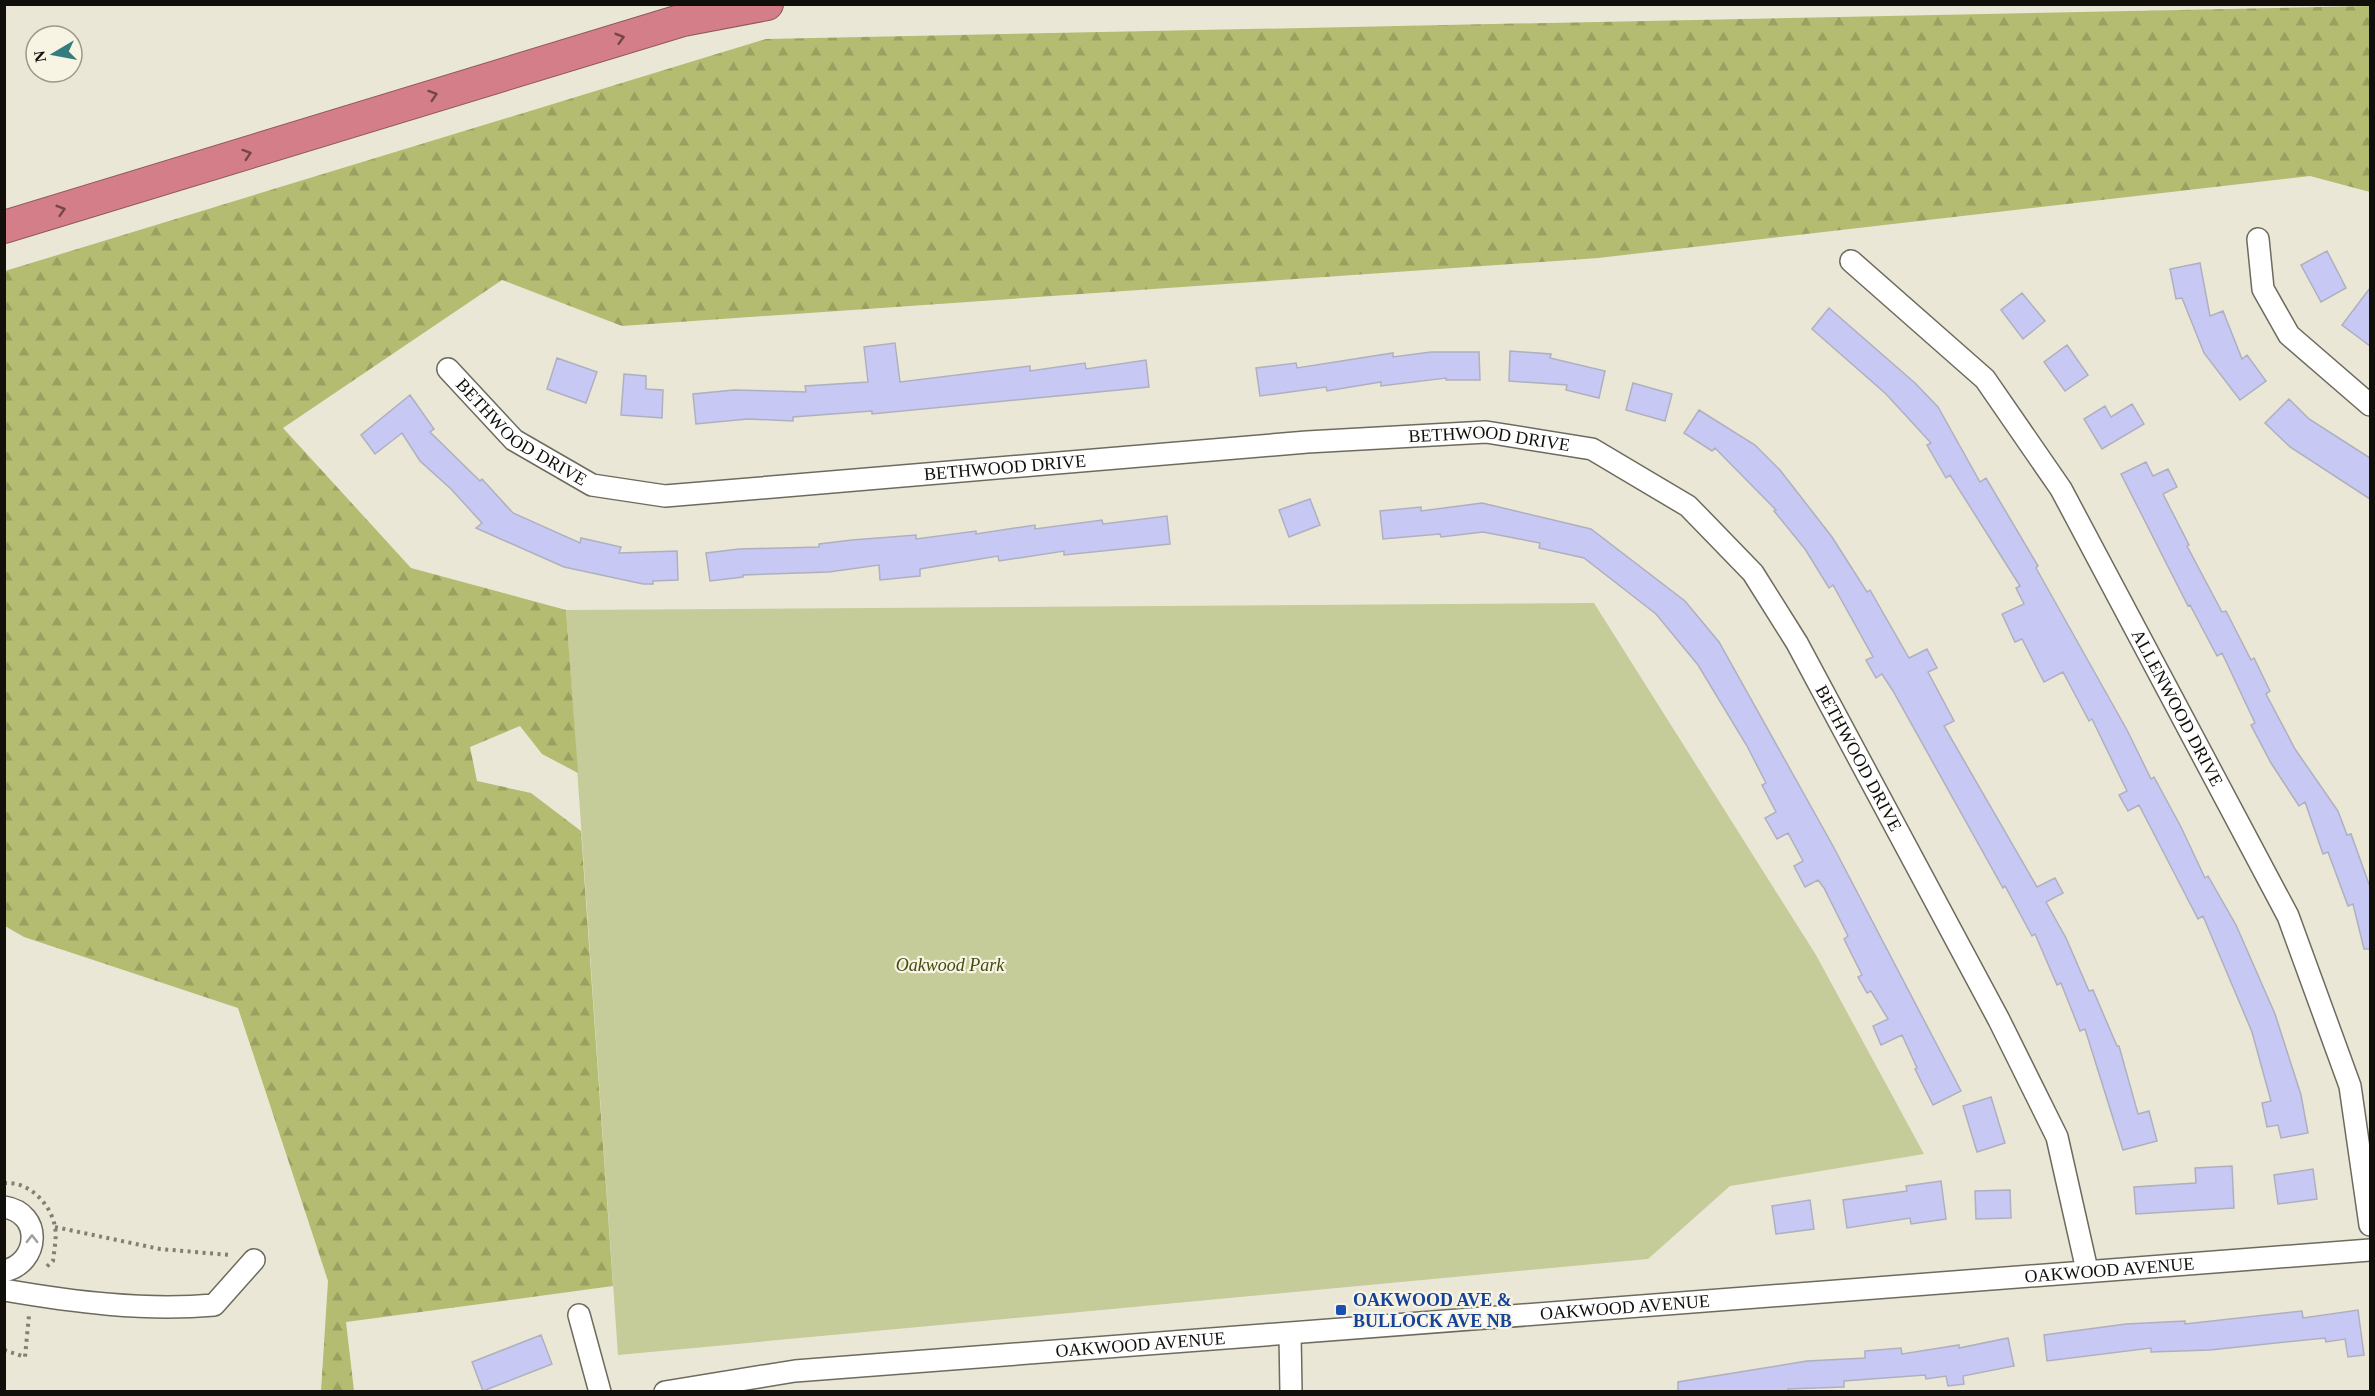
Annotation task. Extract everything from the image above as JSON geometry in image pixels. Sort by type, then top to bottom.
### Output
[{"type":"highway","points":[[4,227],[672,23],[767,4]]},
{"type":"street","points":[[2259,239],[2263,289],[2289,335],[2370,405]]},
{"type":"street","name":"ALLENWOOD DRIVE","points":[[1851,261],[1985,379],[2061,489],[2288,916],[2350,1086],[2370,1226]]},
{"type":"street","name":"BETHWOOD DRIVE","points":[[448,369],[514,440],[592,485],[664,496],[1307,442],[1486,432],[1592,450],[1688,506],[1753,573],[1797,643],[1994,1010],[2057,1137],[2087,1270]]},
{"type":"street","points":[[4,1208],[18,1212],[26,1218],[33,1237],[28,1257],[21,1264],[4,1271]]},
{"type":"street","name":"OAKWOOD AVENUE","points":[[665,1392],[795,1371],[2370,1250]]},
{"type":"street","points":[[4,1290],[93,1305],[183,1307],[214,1305],[254,1260]]},
{"type":"street","points":[[579,1316],[600,1392]]},
{"type":"street","points":[[1290,1334],[1291,1392]]},
{"type":"path","points":[[55,1227],[160,1249],[230,1255]]},
{"type":"path","points":[[4,1350],[25,1357],[29,1315]]},
{"type":"green space","points":[[2370,6],[2370,192],[2310,176],[1598,258],[622,326],[502,280],[283,428],[411,568],[566,610],[578,773],[542,754],[520,726],[470,747],[477,781],[531,793],[581,831],[613,1286],[346,1322],[354,1391],[321,1391],[328,1281],[238,1008],[24,937],[5,926],[5,271],[766,39]]},
{"type":"green space","name":"Oakwood Park","points":[[1594,603],[1816,955],[1924,1154],[1730,1186],[1648,1259],[618,1355],[566,610]]},
{"type":"building","points":[[2327,251],[2346,288],[2321,302],[2301,265]]},
{"type":"building","points":[[2200,263],[2210,316],[2223,311],[2242,359],[2247,355],[2266,381],[2240,400],[2204,353],[2182,298],[2176,299],[2170,269]]},
{"type":"building","points":[[2370,288],[2370,346],[2342,325]]},
{"type":"building","points":[[2022,293],[2045,321],[2023,339],[2001,310]]},
{"type":"building","points":[[1829,308],[1915,383],[1938,407],[1980,482],[1986,478],[2038,566],[2036,568],[2127,730],[2151,779],[2154,777],[2181,827],[2205,878],[2208,876],[2236,925],[2275,1014],[2301,1095],[2308,1133],[2281,1138],[2278,1125],[2267,1127],[2262,1103],[2271,1101],[2252,1032],[2203,916],[2198,919],[2139,805],[2128,811],[2119,795],[2127,791],[2092,719],[2089,721],[2063,672],[2044,682],[2022,639],[2015,642],[2002,614],[2024,604],[2016,588],[2020,586],[1950,475],[1946,478],[1927,445],[1931,443],[1886,394],[1812,329]]},
{"type":"building","points":[[895,343],[900,382],[1030,366],[1030,371],[1085,363],[1086,369],[1146,360],[1149,387],[872,414],[872,411],[793,417],[793,421],[748,419],[696,424],[693,394],[734,390],[806,392],[805,386],[868,382],[864,347]]},
{"type":"building","points":[[2067,345],[2088,375],[2065,391],[2044,362]]},
{"type":"building","points":[[1510,351],[1551,354],[1550,358],[1605,371],[1599,398],[1566,390],[1567,385],[1509,381]]},
{"type":"building","points":[[1431,352],[1479,352],[1480,380],[1446,380],[1446,378],[1381,386],[1381,382],[1327,391],[1326,387],[1260,396],[1256,368],[1296,363],[1297,368],[1393,353],[1393,357]]},
{"type":"building","points":[[557,358],[597,372],[586,403],[547,389]]},
{"type":"building","points":[[624,374],[646,376],[646,389],[663,390],[662,418],[621,415]]},
{"type":"building","points":[[1633,383],[1672,394],[1665,421],[1626,410]]},
{"type":"building","points":[[410,395],[434,429],[430,432],[480,481],[482,479],[513,513],[580,543],[581,538],[621,547],[619,553],[677,551],[678,580],[653,581],[653,584],[643,584],[564,567],[476,528],[482,523],[451,489],[420,461],[402,433],[375,454],[361,435]]},
{"type":"building","points":[[2289,399],[2309,419],[2370,458],[2370,499],[2290,447],[2265,423]]},
{"type":"building","points":[[2132,404],[2144,424],[2102,449],[2084,419],[2105,406],[2111,417]]},
{"type":"building","points":[[1699,410],[1755,445],[1780,470],[1832,537],[1867,592],[1870,590],[1909,658],[1927,649],[1937,668],[1928,672],[1954,721],[1944,726],[2037,887],[2055,878],[2063,893],[2046,902],[2066,938],[2089,991],[2093,990],[2117,1046],[2119,1046],[2138,1114],[2149,1111],[2157,1141],[2123,1150],[2085,1029],[2080,1031],[2061,983],[2057,985],[2035,934],[2032,936],[2005,886],[2003,888],[1893,691],[1882,674],[1876,678],[1866,660],[1873,657],[1833,585],[1829,588],[1805,549],[1774,511],[1776,510],[1715,448],[1712,451],[1684,433]]},
{"type":"building","points":[[2146,462],[2153,476],[2168,469],[2177,487],[2163,494],[2189,545],[2187,546],[2222,612],[2226,611],[2251,660],[2254,658],[2270,691],[2266,694],[2295,749],[2338,811],[2347,835],[2351,834],[2370,887],[2370,949],[2364,949],[2353,904],[2348,906],[2328,852],[2323,854],[2305,802],[2299,806],[2271,763],[2251,725],[2255,723],[2222,653],[2217,656],[2190,605],[2188,606],[2121,474]]},
{"type":"building","points":[[1310,499],[1320,525],[1289,537],[1279,510]]},
{"type":"building","points":[[1482,503],[1591,529],[1685,601],[1719,642],[1833,846],[1961,1091],[1933,1105],[1915,1069],[1917,1068],[1902,1035],[1881,1045],[1873,1026],[1888,1019],[1871,991],[1867,993],[1858,977],[1862,975],[1844,939],[1848,936],[1824,888],[1818,880],[1805,887],[1794,866],[1803,861],[1788,833],[1777,839],[1765,818],[1776,812],[1762,785],[1766,783],[1747,746],[1698,665],[1656,614],[1584,558],[1539,548],[1540,543],[1483,532],[1441,537],[1440,534],[1383,539],[1380,511],[1421,507],[1421,511]]},
{"type":"building","points":[[1167,516],[1170,544],[1064,555],[1064,551],[999,561],[998,556],[920,569],[920,576],[880,580],[879,565],[829,572],[743,575],[743,577],[710,581],[706,553],[739,549],[819,547],[819,544],[852,540],[916,535],[916,539],[976,531],[976,534],[1035,525],[1035,529],[1102,520],[1103,524]]},
{"type":"building","points":[[1991,1097],[2005,1143],[1977,1152],[1963,1106]]},
{"type":"building","points":[[2232,1166],[2234,1208],[2136,1214],[2134,1187],[2196,1183],[2195,1168]]},
{"type":"building","points":[[2313,1169],[2317,1199],[2278,1204],[2274,1175]]},
{"type":"building","points":[[1941,1181],[1946,1219],[1911,1224],[1910,1218],[1847,1228],[1843,1200],[1907,1191],[1906,1186]]},
{"type":"building","points":[[2010,1190],[2011,1218],[1976,1219],[1975,1191]]},
{"type":"building","points":[[1810,1200],[1814,1229],[1776,1234],[1772,1206]]},
{"type":"building","points":[[2358,1310],[2364,1355],[2348,1357],[2345,1339],[2326,1342],[2325,1338],[2210,1350],[2151,1352],[2151,1348],[2047,1361],[2044,1335],[2126,1324],[2185,1321],[2185,1324],[2302,1311],[2303,1318]]},
{"type":"building","points":[[541,1335],[552,1364],[483,1391],[472,1362]]},
{"type":"building","points":[[2008,1338],[2014,1366],[1963,1376],[1964,1384],[1948,1386],[1946,1376],[1926,1379],[1925,1375],[1844,1381],[1844,1387],[1788,1389],[1789,1392],[1678,1392],[1678,1382],[1807,1361],[1865,1358],[1865,1351],[1901,1348],[1902,1354],[1959,1345],[1959,1348]]},
{"type":"place","name":"OAKWOOD AVE & BULLOCK AVE NB","points":[[1341,1310]]}]
